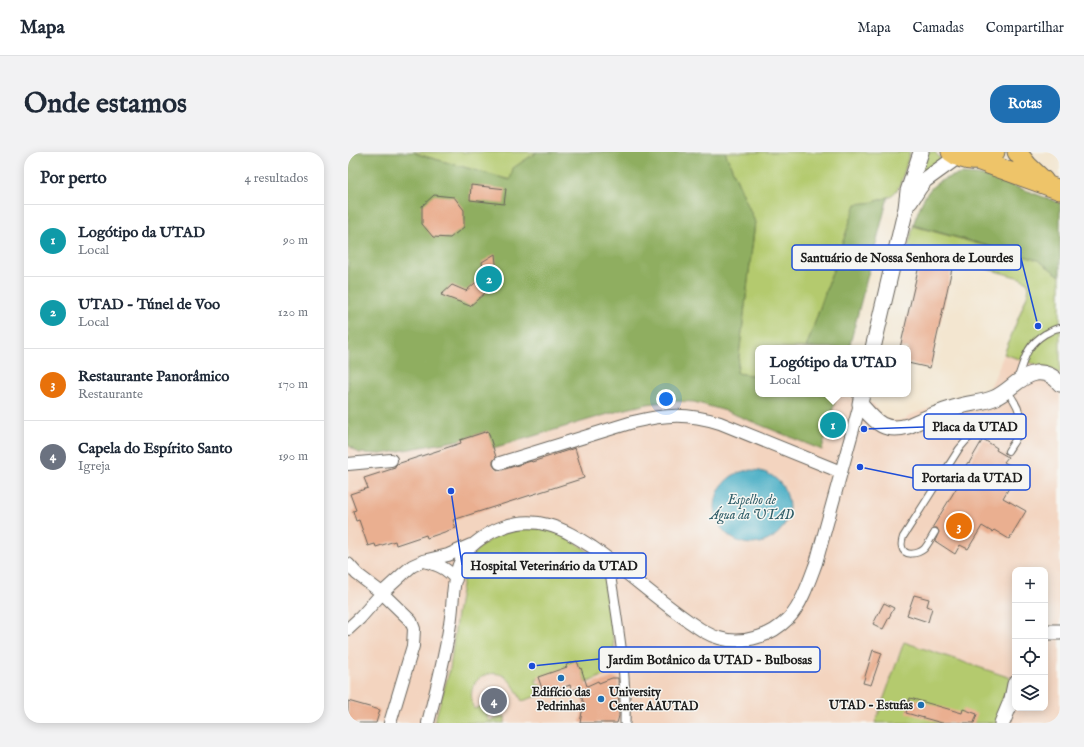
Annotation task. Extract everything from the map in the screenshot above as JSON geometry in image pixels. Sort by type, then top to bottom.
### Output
[{"type":"main road","points":[[954,154],[963,159],[977,160],[988,158],[995,152]]},
{"type":"main road","points":[[1017,152],[1033,172],[1058,190]]},
{"type":"main road","points":[[977,160],[1058,190]]},
{"type":"street","points":[[874,345],[906,208],[908,191],[922,152]]},
{"type":"street","points":[[906,208],[925,180],[954,154]]},
{"type":"street","points":[[861,399],[875,421],[880,425],[901,428],[948,410],[994,398],[1029,375],[1041,373],[1054,377],[1060,384]]},
{"type":"street","points":[[428,723],[443,663],[456,579],[461,560],[469,549],[476,543],[491,533],[506,526],[522,523],[540,523],[567,532],[608,559],[675,612],[703,631],[718,638],[732,641],[747,641],[763,636],[779,626],[789,618],[798,606],[816,563],[861,399]]},
{"type":"street","points":[[500,463],[633,422],[655,417],[685,415],[708,419],[841,472]]},
{"type":"street","points":[[348,464],[391,460]]},
{"type":"street","points":[[348,629],[382,593],[408,569],[423,561],[448,554],[476,543]]},
{"type":"street","points":[[608,559],[623,668],[625,723]]},
{"type":"street","points":[[423,561],[443,567],[456,579]]},
{"type":"street","points":[[348,564],[357,574],[382,593],[411,621],[413,625],[413,646],[390,723]]},
{"type":"street","points":[[1048,632],[1060,632]]},
{"type":"street","points":[[1002,723],[1012,699]]},
{"type":"lane","points":[[1008,451],[1018,435],[1020,421],[1012,386],[1027,352],[1032,345],[1052,330],[1060,328]]},
{"type":"lane","points":[[934,532],[923,550],[917,553],[908,553],[902,547],[903,537],[959,449],[967,439],[977,430],[987,425],[998,422],[1020,421]]},
{"type":"shaded area","points":[[348,152],[414,152],[510,180],[537,152],[725,152],[713,403],[769,424],[836,397],[848,397],[874,404],[883,418],[893,421],[901,420],[907,418],[907,416],[952,401],[988,393],[1004,354],[1055,371],[1060,375],[1060,723],[348,723]]},
{"type":"green space","points":[[348,152],[414,152],[510,180],[513,168],[537,152],[725,152],[755,222],[737,373],[755,376],[755,397],[836,397],[822,450],[726,411],[694,402],[672,401],[647,404],[622,410],[493,448],[487,431],[460,440],[382,454],[359,453],[348,445]]},
{"type":"green space","points":[[414,152],[537,152],[514,168],[510,180]]},
{"type":"green space","points":[[725,152],[910,152],[901,182],[893,194],[878,201],[856,205],[807,345],[755,345],[755,376],[737,373],[755,222]]},
{"type":"green space","points":[[927,152],[935,152],[942,161],[920,179]]},
{"type":"green space","points":[[962,174],[992,178],[1060,203],[1060,276],[1038,260],[913,225],[924,198],[934,185],[942,180]]},
{"type":"green space","points":[[888,197],[850,345],[807,345],[856,204],[874,202]]},
{"type":"green space","points":[[913,226],[1038,260],[1060,276],[1060,375],[1055,371],[1004,354],[1028,293],[1029,286],[1027,282],[1020,278],[908,247]]},
{"type":"green space","points":[[530,528],[547,529],[566,537],[604,563],[617,670],[586,683],[577,661],[567,667],[536,680],[537,684],[541,684],[544,694],[522,701],[507,678],[500,674],[486,675],[478,679],[473,687],[471,695],[474,709],[484,705],[489,721],[505,716],[505,723],[434,723],[450,669],[465,568],[476,551],[483,544],[510,531]]},
{"type":"green space","points":[[904,642],[1011,678],[1007,699],[998,723],[875,723]]},
{"type":"water","name":"Espelho de Água da UTAD","points":[[752,470],[766,473],[778,481],[786,493],[789,507],[786,521],[778,533],[766,541],[752,544],[738,541],[726,533],[718,521],[715,507],[718,493],[726,481],[738,473]]},
{"type":"building","points":[[471,185],[506,189],[504,204],[470,200]]},
{"type":"building","points":[[434,195],[454,197],[464,210],[464,227],[450,238],[433,237],[422,224],[422,206]]},
{"type":"building","points":[[495,254],[498,282],[470,306],[441,295],[452,285],[466,291],[484,275],[482,262]]},
{"type":"building","points":[[921,257],[953,264],[930,368],[911,364],[911,345],[901,345]]},
{"type":"building","points":[[488,431],[496,457],[493,461],[493,465],[498,470],[531,461],[532,462],[575,448],[584,478],[453,520],[456,528],[427,538],[426,535],[396,545],[395,541],[376,547],[375,544],[368,546],[359,520],[356,521],[353,511],[356,510],[350,494],[368,488],[364,478],[395,468],[397,464],[461,443],[460,440]]},
{"type":"building","points":[[983,439],[997,448],[996,450],[1008,457],[1004,462],[1019,471],[1003,498],[1026,511],[1009,539],[994,530],[992,532],[982,526],[968,549],[960,545],[955,554],[935,541],[939,532],[937,528],[932,528],[965,474],[962,472]]},
{"type":"building","points":[[914,595],[929,599],[927,606],[932,608],[928,622],[907,615]]},
{"type":"building","points":[[884,603],[894,608],[883,629],[873,624]]},
{"type":"building","points":[[873,650],[882,653],[871,685],[863,683]]},
{"type":"building","name":"University Center AAUTAD","points":[[577,661],[587,686],[598,681],[599,683],[612,678],[618,678],[619,716],[617,723],[580,723],[582,712],[586,709],[578,688],[572,690],[570,685],[544,694],[538,677],[567,667],[566,665]]},
{"type":"building","name":"UTAD - Estufas","points":[[910,698],[962,713],[963,709],[977,714],[974,723],[942,723],[906,713]]},
{"type":"building","points":[[348,701],[380,710],[376,723],[348,723]]},
{"type":"place","name":"UTAD - Túnel de Voo","points":[[489,279]]},
{"type":"place","name":"Santuário de Nossa Senhora de Lourdes","points":[[1038,326]]},
{"type":"place","name":"Logótipo da UTAD","points":[[833,425]]},
{"type":"place","name":"Placa da UTAD","points":[[864,429]]},
{"type":"place","name":"Portaria da UTAD","points":[[860,467]]},
{"type":"place","name":"Hospital Veterinário da UTAD","points":[[451,491]]},
{"type":"place","name":"Restaurante Panorâmico","points":[[959,526]]},
{"type":"place","name":"Jardim Botânico da UTAD - Bulbosas","points":[[532,666]]},
{"type":"place","name":"Edifício das Pedrinhas","points":[[561,678]]},
{"type":"place","name":"University Center AAUTAD","points":[[601,699]]},
{"type":"place","name":"Capela do Espírito Santo","points":[[494,701]]},
{"type":"place","name":"UTAD - Estufas","points":[[921,705]]}]
